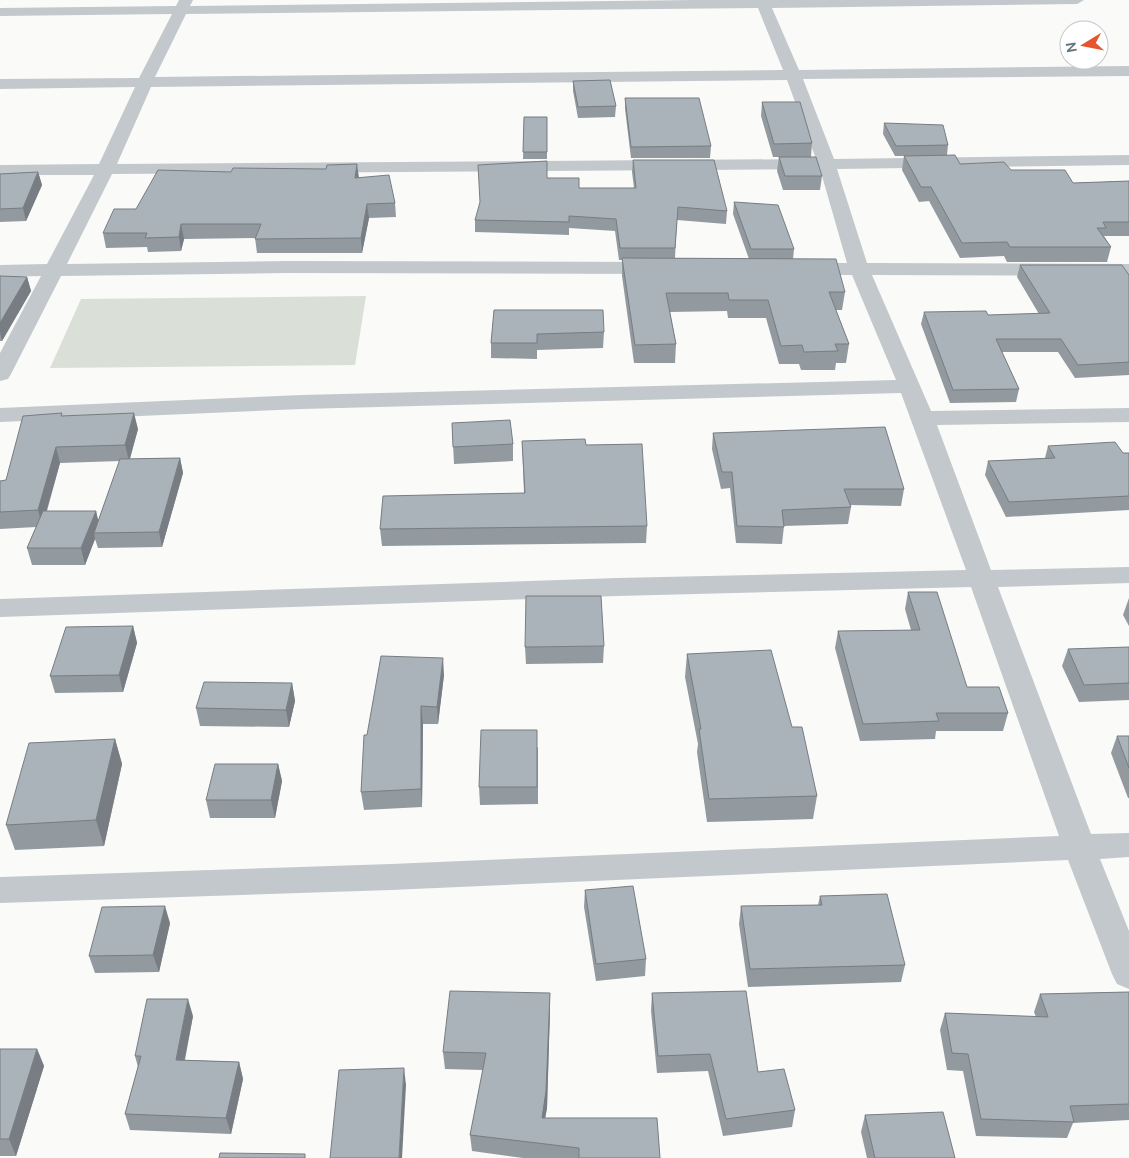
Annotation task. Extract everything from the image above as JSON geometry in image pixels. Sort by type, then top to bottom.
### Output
[{"type":"street","points":[[0,12],[183,5],[1078,0]]},
{"type":"street","points":[[763,2],[794,76],[827,164],[859,269],[923,418],[1079,846],[1129,974]]},
{"type":"street","points":[[0,374],[106,169],[145,82],[183,5]]},
{"type":"street","points":[[0,84],[1129,71]]},
{"type":"street","points":[[0,170],[1129,160]]},
{"type":"street","points":[[0,271],[286,267],[681,268]]},
{"type":"street","points":[[780,269],[1129,270]]},
{"type":"street","points":[[0,415],[302,402],[910,386]]},
{"type":"street","points":[[923,418],[1129,415]]},
{"type":"street","points":[[0,608],[980,576],[1129,575]]},
{"type":"street","points":[[0,890],[401,876],[1129,845]]},
{"type":"shaded area","points":[[366,296],[355,365],[50,368],[81,299]]},
{"type":"building","points":[[610,80],[616,106],[578,107],[573,81]]},
{"type":"building","points":[[625,98],[699,98],[711,146],[631,147]]},
{"type":"building","points":[[762,102],[800,102],[812,143],[774,144]]},
{"type":"building","points":[[524,117],[547,117],[547,152],[523,152]]},
{"type":"building","points":[[884,123],[943,125],[948,145],[896,146]]},
{"type":"building","points":[[955,155],[960,164],[1004,162],[1011,170],[1065,170],[1073,183],[1129,181],[1129,222],[1103,222],[1106,228],[1097,228],[1111,247],[1010,247],[1007,242],[962,243],[931,187],[921,187],[904,156]]},
{"type":"building","points":[[779,157],[816,157],[822,176],[785,176]]},
{"type":"building","points":[[633,160],[714,160],[727,211],[678,207],[675,248],[620,248],[616,219],[569,216],[569,222],[475,220],[480,202],[478,165],[547,161],[547,178],[579,178],[579,188],[636,188]]},
{"type":"building","points":[[357,164],[355,178],[389,175],[395,203],[367,204],[361,238],[255,239],[261,224],[181,224],[179,237],[145,238],[147,233],[103,233],[114,209],[136,209],[158,170],[231,172],[233,168],[326,169],[327,165]]},
{"type":"building","points":[[38,172],[23,208],[0,209],[0,174]]},
{"type":"building","points":[[734,202],[778,205],[794,249],[751,249]]},
{"type":"building","points":[[622,258],[836,259],[845,292],[829,292],[849,344],[835,344],[838,351],[804,352],[802,345],[781,346],[768,300],[729,300],[728,293],[666,293],[676,344],[635,345]]},
{"type":"building","points":[[1020,265],[1122,265],[1129,275],[1129,362],[1078,365],[1061,339],[996,339],[1019,389],[953,390],[924,312],[986,311],[988,315],[1050,313]]},
{"type":"building","points":[[0,276],[27,277],[0,323]]},
{"type":"building","points":[[494,310],[603,310],[604,332],[537,334],[537,343],[491,343]]},
{"type":"building","points":[[62,413],[61,416],[134,413],[125,445],[56,447],[38,510],[0,512],[0,481],[6,480],[23,416]]},
{"type":"building","points":[[510,420],[513,444],[453,447],[452,423]]},
{"type":"building","points":[[885,427],[904,489],[844,489],[851,507],[782,510],[784,527],[737,526],[732,472],[722,472],[713,433]]},
{"type":"building","points":[[585,439],[586,445],[642,444],[647,526],[380,529],[383,496],[525,493],[522,441]]},
{"type":"building","points":[[1115,442],[1123,453],[1129,453],[1129,496],[1009,502],[988,461],[1055,458],[1048,446]]},
{"type":"building","points":[[180,458],[159,532],[94,533],[120,459]]},
{"type":"building","points":[[43,511],[96,511],[81,548],[27,548]]},
{"type":"building","points":[[908,592],[937,592],[967,687],[999,687],[1008,713],[936,713],[939,721],[863,724],[838,631],[920,630]]},
{"type":"building","points":[[526,596],[601,596],[604,646],[525,647]]},
{"type":"building","points":[[133,626],[119,675],[50,676],[66,627]]},
{"type":"building","points":[[1129,647],[1129,683],[1084,685],[1068,649]]},
{"type":"building","points":[[771,650],[792,727],[802,727],[817,796],[709,799],[699,729],[701,729],[687,654]]},
{"type":"building","points":[[381,656],[443,658],[437,707],[421,706],[421,789],[361,792],[364,735],[367,735]]},
{"type":"building","points":[[204,682],[292,683],[286,710],[196,708]]},
{"type":"building","points":[[481,730],[537,730],[537,787],[479,787]]},
{"type":"building","points":[[1117,736],[1129,736],[1129,768]]},
{"type":"building","points":[[115,739],[96,820],[6,825],[29,743]]},
{"type":"building","points":[[215,764],[278,764],[271,800],[206,800]]},
{"type":"building","points":[[633,886],[646,959],[596,964],[585,890]]},
{"type":"building","points":[[887,894],[905,965],[750,969],[741,906],[822,905],[820,896]]},
{"type":"building","points":[[165,906],[153,955],[89,956],[102,907]]},
{"type":"building","points":[[450,991],[550,993],[546,1091],[542,1118],[657,1118],[660,1158],[579,1158],[579,1148],[470,1135],[486,1053],[443,1052]]},
{"type":"building","points":[[746,991],[758,1072],[784,1069],[795,1110],[726,1119],[710,1054],[658,1056],[652,993]]},
{"type":"building","points":[[1129,992],[1129,1104],[1070,1106],[1074,1122],[981,1119],[968,1054],[952,1053],[945,1013],[1048,1017],[1040,994]]},
{"type":"building","points":[[147,999],[188,999],[176,1060],[239,1062],[226,1118],[125,1114],[141,1056],[135,1056]]},
{"type":"building","points":[[0,1049],[37,1049],[9,1139],[0,1139]]},
{"type":"building","points":[[404,1068],[399,1158],[330,1158],[339,1070]]},
{"type":"building","points":[[943,1112],[955,1158],[875,1158],[865,1115]]},
{"type":"building","points":[[220,1153],[305,1154],[305,1158],[219,1158]]}]
